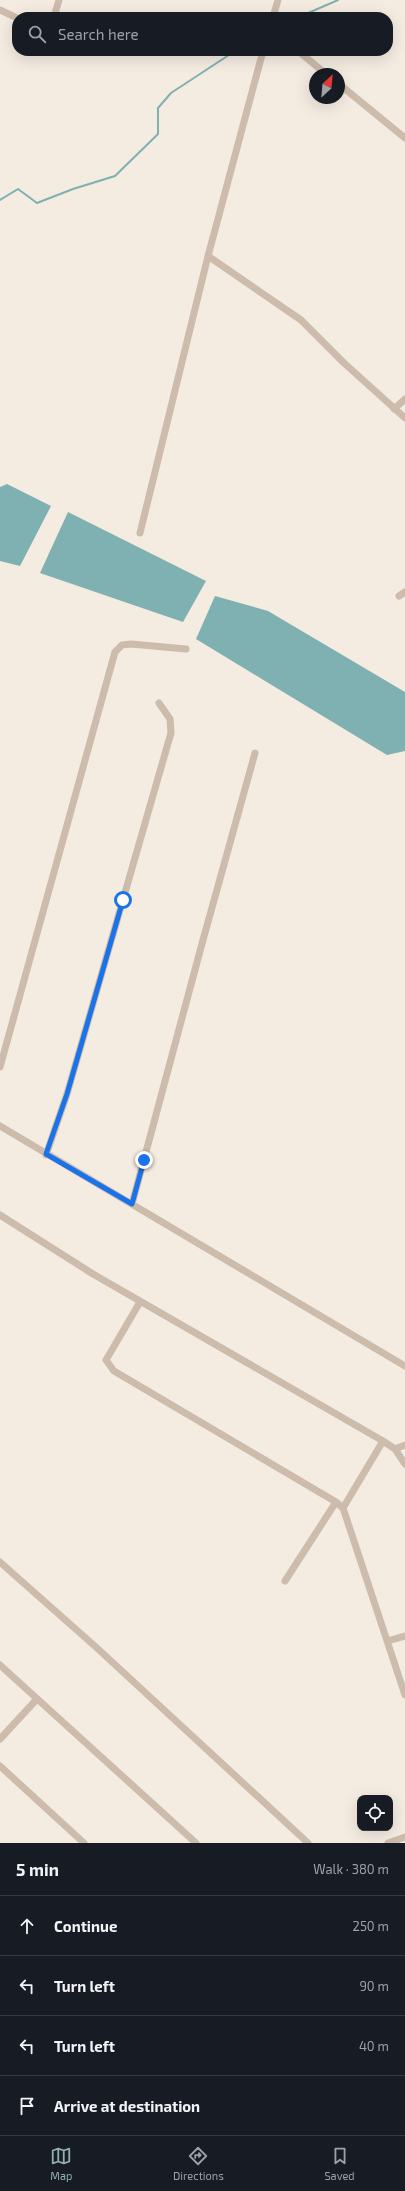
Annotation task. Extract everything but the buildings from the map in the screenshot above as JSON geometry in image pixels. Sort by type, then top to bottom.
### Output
[{"type":"street","points":[[55,12],[59,0]]},
{"type":"street","points":[[274,12],[278,0]]},
{"type":"street","points":[[0,10],[12,16]]},
{"type":"street","points":[[140,533],[208,256],[262,56]]},
{"type":"street","points":[[304,56],[319,68]]},
{"type":"street","points":[[345,89],[405,138]]},
{"type":"street","points":[[208,256],[302,320],[344,363],[405,418]]},
{"type":"street","points":[[394,409],[405,399]]},
{"type":"street","points":[[0,1067],[115,652],[122,645],[131,644],[186,649]]},
{"type":"street","points":[[46,1154],[67,1094],[171,733],[170,719],[159,703]]},
{"type":"street","points":[[132,1204],[202,940],[255,753]]},
{"type":"street","points":[[0,1126],[405,1366]]},
{"type":"street","points":[[0,1215],[140,1302],[383,1440],[395,1449],[405,1464]]},
{"type":"street","points":[[140,1302],[106,1360],[114,1371],[336,1502],[343,1508],[405,1695]]},
{"type":"street","points":[[343,1508],[383,1440]]},
{"type":"street","points":[[395,1449],[405,1445]]},
{"type":"street","points":[[285,1581],[336,1502]]},
{"type":"street","points":[[0,1562],[97,1648],[308,1843]]},
{"type":"street","points":[[387,1641],[405,1636]]},
{"type":"street","points":[[0,1665],[196,1843]]},
{"type":"street","points":[[0,1739],[37,1699]]},
{"type":"street","points":[[0,1766],[84,1843]]},
{"type":"street","points":[[388,1843],[405,1837]]},
{"type":"water","points":[[7,484],[51,506],[20,566],[0,561],[0,487]]},
{"type":"water","points":[[68,512],[206,581],[183,622],[40,573]]},
{"type":"water","points":[[215,596],[268,611],[405,692],[405,751],[387,755],[196,639]]},
{"type":"waterway","points":[[310,12],[338,0]]},
{"type":"waterway","points":[[0,200],[18,189],[37,203],[73,189],[115,176],[158,134],[158,108],[171,93],[227,56]]},
{"type":"route","points":[[123,900],[67,1094],[46,1154],[132,1204],[144,1160]]}]
